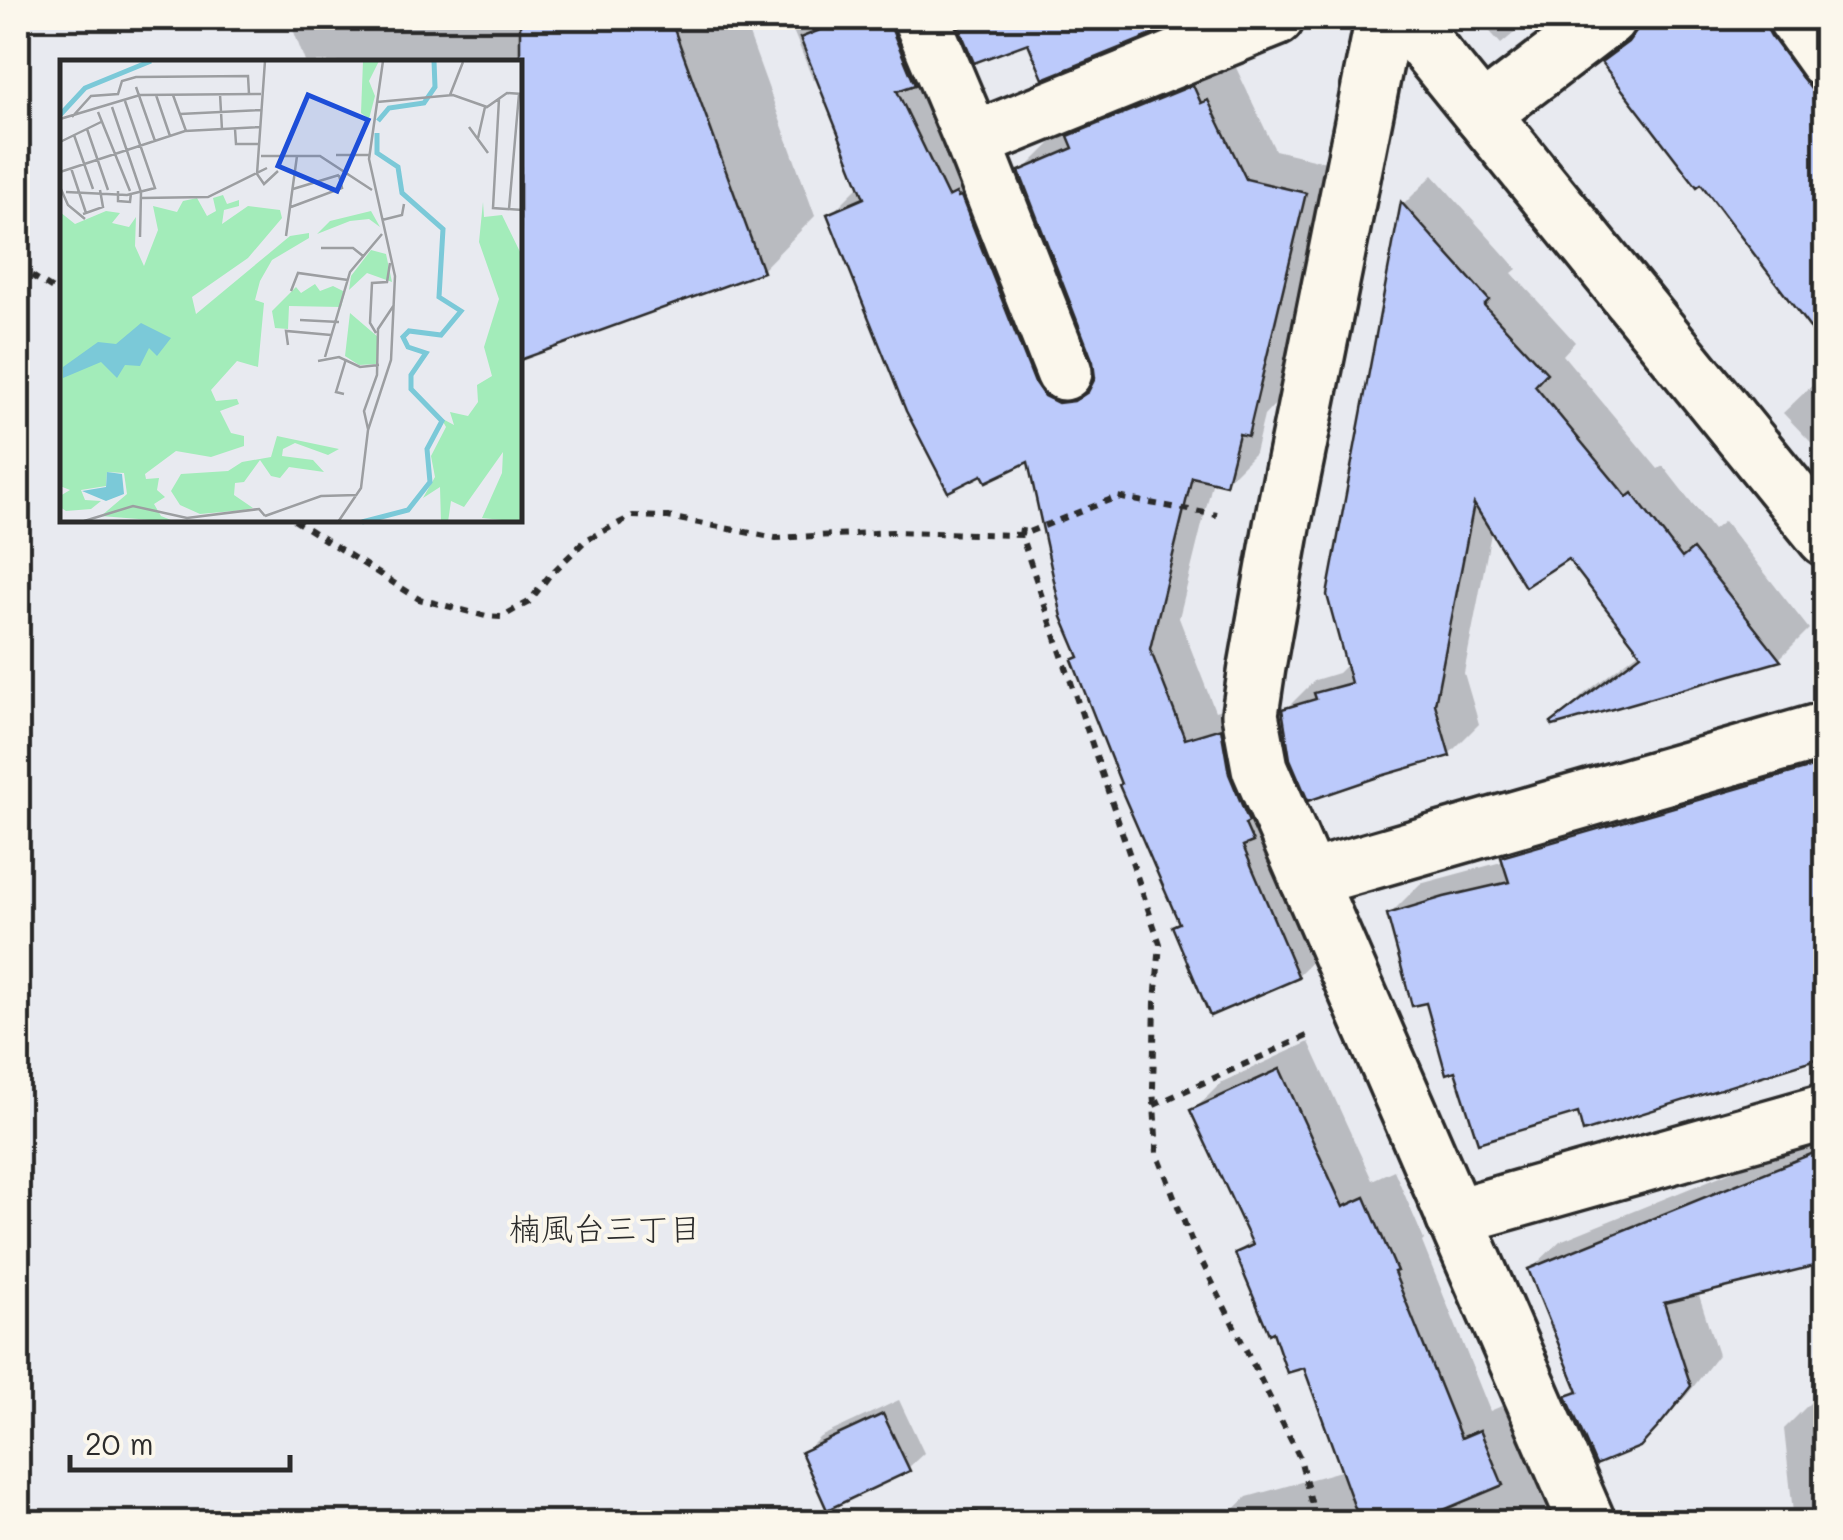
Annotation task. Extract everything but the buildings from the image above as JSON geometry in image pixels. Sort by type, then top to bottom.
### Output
[{"type":"street","points":[[920,18],[1064,372]]},
{"type":"street","points":[[973,142],[1276,18]]},
{"type":"street","points":[[1384,18],[1282,526],[1250,714],[1260,768],[1587,1522]]},
{"type":"street","points":[[1404,18],[1826,538]]},
{"type":"street","points":[[1482,114],[1608,18]]},
{"type":"street","points":[[1796,18],[1826,60]]},
{"type":"street","points":[[1308,879],[1826,730]]},
{"type":"street","points":[[1454,1217],[1826,1112]]},
{"type":"path","points":[[18,266],[60,293]]},
{"type":"path","points":[[297,522],[419,600],[501,618],[529,602],[548,576],[586,540],[633,516],[668,517],[776,538],[892,532],[1021,532],[1117,496],[1282,526]]},
{"type":"path","points":[[1021,532],[1160,944],[1155,1002],[1157,1153],[1192,1242],[1300,1458],[1316,1522]]},
{"type":"path","points":[[1154,1105],[1365,1010]]},
{"type":"path","points":[[924,1522],[941,1514],[980,1512],[1014,1522]]},
{"type":"district","name":"楠風台三丁目","points":[[605,1227]]}]
